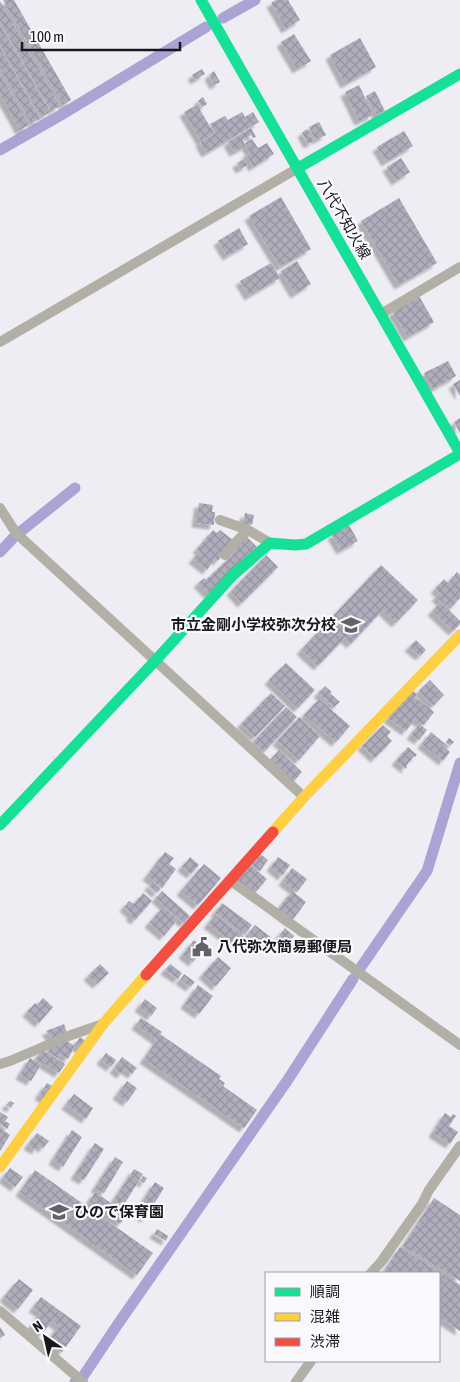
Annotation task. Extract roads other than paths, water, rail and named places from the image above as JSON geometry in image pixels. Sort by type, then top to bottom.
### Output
[{"type":"street","name":"八代不知火線","points":[[201,0],[460,453]]},
{"type":"street","points":[[0,342],[460,74]]},
{"type":"street","points":[[381,314],[460,267]]},
{"type":"street","points":[[220,520],[248,530],[270,542],[295,545],[306,544],[460,453]]},
{"type":"street","points":[[0,508],[16,533],[304,797]]},
{"type":"street","points":[[225,555],[248,530]]},
{"type":"street","points":[[0,825],[232,575],[270,542]]},
{"type":"street","points":[[0,1168],[103,1024],[304,797],[460,635]]},
{"type":"street","points":[[231,880],[460,1044]]},
{"type":"street","points":[[0,1064],[103,1024]]},
{"type":"street","points":[[372,1272],[422,1204],[429,1190],[460,1146]]},
{"type":"street","points":[[0,1311],[80,1380]]},
{"type":"street","points":[[296,1382],[310,1362]]},
{"type":"waterway","points":[[223,18],[255,0]]},
{"type":"waterway","points":[[0,150],[206,27]]},
{"type":"waterway","points":[[0,552],[15,536],[75,488]]},
{"type":"waterway","points":[[361,967],[427,871],[460,763]]},
{"type":"waterway","points":[[75,1382],[82,1378],[287,1081],[353,979]]},
{"type":"place","name":"市立金剛小学校弥次分校","points":[[351,625]]},
{"type":"place","name":"八代弥次簡易郵便局","points":[[202,947]]},
{"type":"place","name":"ひので保育園","points":[[59,1212]]}]
